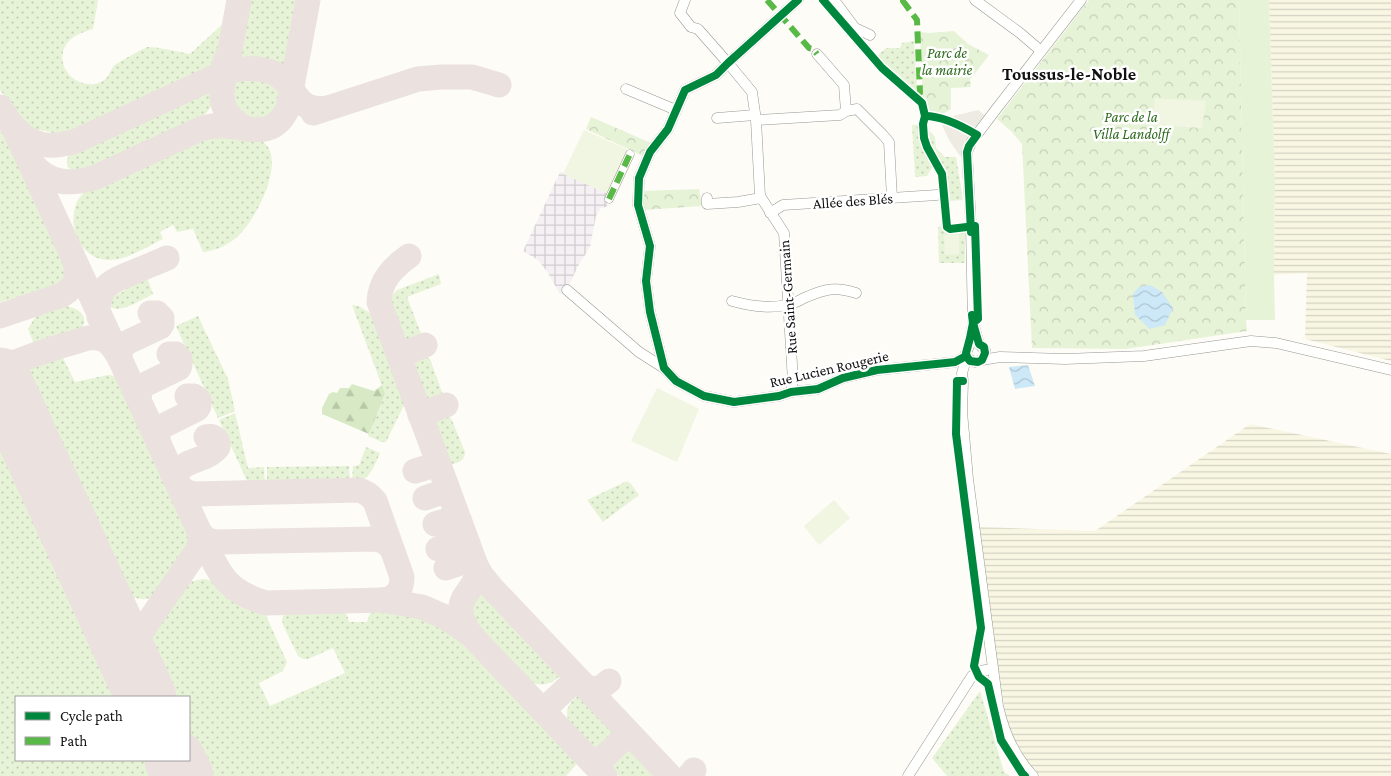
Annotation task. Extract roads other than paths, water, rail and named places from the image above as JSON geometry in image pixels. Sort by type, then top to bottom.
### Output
[{"type":"street","name":"Rue Saint-Germain","points":[[685,0],[680,13],[690,27],[698,29],[752,92],[761,198],[784,233],[793,381],[791,392]]},
{"type":"street","points":[[834,0],[855,28],[870,35]]},
{"type":"street","points":[[975,0],[1041,50]]},
{"type":"street","points":[[1033,776],[1023,766],[1002,726],[968,479],[963,427],[963,381],[975,354],[967,152],[977,135],[1081,0]]},
{"type":"street","points":[[664,368],[650,312],[646,280],[650,246],[638,205],[638,178],[650,152],[668,129],[685,90],[716,75],[728,62],[798,1]]},
{"type":"street","points":[[818,54],[844,85],[846,111]]},
{"type":"street","points":[[626,89],[676,110]]},
{"type":"street","points":[[717,118],[840,115],[846,111],[857,109],[884,134],[889,142],[892,198]]},
{"type":"street","points":[[609,199],[630,154]]},
{"type":"street","name":"Allée des Blés","points":[[770,212],[783,205],[937,195]]},
{"type":"street","points":[[707,198],[707,204],[761,198]]},
{"type":"street","points":[[732,301],[751,306],[769,307],[788,305],[826,289],[844,289],[856,293]]},
{"type":"street","name":"Rue Lucien Rougerie","points":[[567,290],[639,352],[664,368],[676,381],[704,396],[734,402],[818,389],[843,378],[876,370],[955,362],[975,354]]},
{"type":"street","points":[[975,354],[1000,357],[1065,359],[1128,357],[1251,341],[1276,343],[1391,370]]},
{"type":"street","points":[[908,776],[972,676],[979,671],[993,669]]},
{"type":"water","points":[[1150,285],[1162,292],[1173,308],[1165,325],[1150,329],[1135,315],[1133,294],[1139,287]]},
{"type":"water","points":[[1028,365],[1035,386],[1015,389],[1009,367]]},
{"type":"district","name":"Toussus-le-Noble","points":[[1069,74]]},
{"type":"park label","name":"Parc de la mairie","points":[[947,62]]},
{"type":"park label","name":"Parc de la Villa Landolff","points":[[1131,126]]}]
